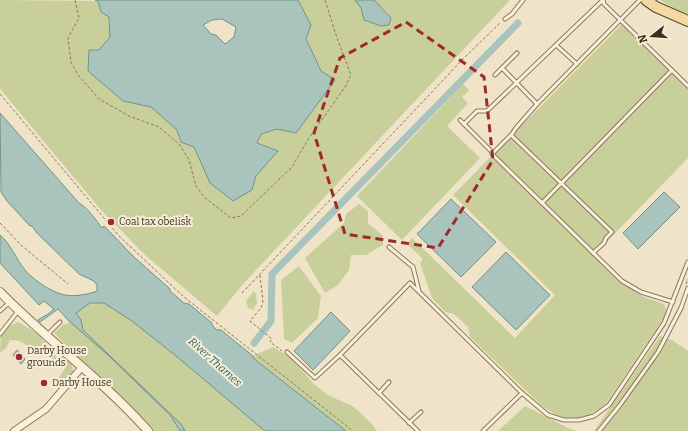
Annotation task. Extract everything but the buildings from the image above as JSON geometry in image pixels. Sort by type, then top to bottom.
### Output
[{"type":"main road","points":[[646,0],[656,7],[688,21]]},
{"type":"street","points":[[0,292],[121,402],[144,430]]},
{"type":"street","points":[[14,431],[46,409],[82,367]]},
{"type":"lane","points":[[505,19],[512,14],[523,0]]},
{"type":"lane","points":[[464,124],[477,111],[487,111],[517,84],[603,0],[604,4],[688,86]]},
{"type":"lane","points":[[493,152],[511,135],[537,104],[640,0]]},
{"type":"lane","points":[[556,45],[577,64]]},
{"type":"lane","points":[[495,75],[517,53]]},
{"type":"lane","points":[[502,68],[537,104]]},
{"type":"lane","points":[[542,203],[672,70]]},
{"type":"lane","points":[[460,120],[493,152],[492,154],[622,281],[641,292],[673,302]]},
{"type":"lane","points":[[511,135],[612,232],[593,253]]},
{"type":"lane","points":[[389,247],[413,267],[420,292]]},
{"type":"lane","points":[[287,352],[315,378],[340,355],[410,283],[522,393],[548,415],[564,420],[579,420],[594,416],[609,405],[664,323],[688,262]]},
{"type":"lane","points":[[599,431],[620,405],[658,352],[681,308],[688,288]]},
{"type":"lane","points":[[0,312],[10,302]]},
{"type":"lane","points":[[0,334],[19,310]]},
{"type":"lane","points":[[47,335],[60,322]]},
{"type":"lane","points":[[340,355],[418,431]]},
{"type":"lane","points":[[379,393],[389,382]]},
{"type":"lane","points":[[483,431],[522,393]]},
{"type":"lane","points":[[409,423],[421,412]]},
{"type":"path","points":[[75,0],[79,18],[68,38],[71,62],[78,75],[99,99],[128,116],[159,127],[180,145],[189,160],[196,186],[204,197],[231,218],[241,216],[292,167],[309,138],[345,87],[351,75],[325,0]]},
{"type":"path","points":[[242,293],[262,270],[453,69],[505,19]]},
{"type":"path","points":[[0,94],[119,236],[184,297],[353,431]]},
{"type":"path","points":[[0,223],[22,246],[68,284]]},
{"type":"path","points":[[260,274],[264,302],[250,322],[272,339],[270,342],[283,352],[287,352]]},
{"type":"highlighted area","points":[[406,22],[484,77],[493,160],[438,248],[345,234],[314,133],[340,58]]},
{"type":"green space","points":[[0,0],[98,1],[101,12],[109,17],[110,37],[99,50],[123,101],[151,107],[177,130],[181,142],[194,147],[210,183],[252,190],[256,176],[278,151],[257,143],[261,134],[277,129],[335,80],[321,71],[306,39],[311,25],[298,0],[510,0],[243,284],[217,316],[145,255],[101,210],[0,89]]},
{"type":"green space","points":[[660,0],[688,0],[688,15],[676,10]]},
{"type":"green space","points":[[623,23],[688,88],[688,158],[593,256],[620,282],[644,297],[664,304],[666,312],[663,319],[605,405],[581,418],[565,418],[541,405],[470,337],[468,327],[454,314],[445,312],[432,298],[420,263],[423,259],[407,244],[412,238],[515,338],[555,295],[453,195]]},
{"type":"green space","points":[[463,84],[469,90],[462,97],[468,103],[447,126],[480,158],[402,240],[357,196]]},
{"type":"green space","points":[[359,204],[368,211],[368,223],[383,236],[383,245],[366,255],[351,255],[349,270],[338,285],[325,293],[305,258],[344,223],[346,214]]},
{"type":"green space","points":[[299,266],[321,296],[318,318],[292,343],[284,339],[281,280]]},
{"type":"green space","points":[[254,291],[256,294],[257,303],[253,310],[248,308],[246,301]]},
{"type":"green space","points":[[108,296],[111,307],[176,351],[188,366],[196,372],[201,372],[265,431],[153,431],[124,400],[84,363],[82,365],[65,350],[67,346],[54,333],[64,324],[65,325],[71,321],[69,302]]},
{"type":"green space","points":[[18,322],[40,335],[53,353],[60,351],[71,363],[74,373],[60,389],[56,383],[65,368],[54,362],[43,353],[36,356],[31,349],[22,342],[10,340],[6,348],[0,353],[1,330]]},
{"type":"green space","points":[[660,336],[672,340],[688,351],[688,431],[594,431]]},
{"type":"green space","points":[[273,347],[291,358],[314,384],[328,395],[354,407],[372,424],[377,431],[346,431],[253,358],[253,356]]},
{"type":"green space","points":[[525,406],[568,428],[576,431],[498,431]]},
{"type":"water","points":[[95,0],[298,0],[311,25],[306,39],[321,71],[335,80],[296,133],[277,129],[261,134],[257,143],[278,151],[256,176],[252,190],[233,201],[210,183],[194,147],[181,142],[177,130],[151,107],[123,101],[88,71],[89,50],[99,50],[110,37],[109,17],[101,12],[98,1]],"holes":[[[222,19],[236,27],[234,37],[225,44],[216,35],[211,34],[203,25],[212,20]]]},
{"type":"water","points":[[355,0],[374,0],[391,18],[389,25],[381,26],[364,20],[361,8]]},
{"type":"water","name":"River Thames","points":[[0,113],[79,203],[89,211],[102,228],[104,226],[133,256],[170,289],[170,291],[184,303],[189,304],[212,323],[217,330],[221,330],[253,356],[253,358],[346,431],[265,431],[132,321],[104,303],[90,303],[76,313],[81,320],[83,330],[181,424],[185,431],[180,431],[171,416],[58,309],[40,322],[38,320],[54,309],[44,301],[39,305],[0,263],[0,235],[25,270],[49,289],[62,295],[78,295],[97,291],[97,285],[94,281],[79,274],[37,233],[32,226],[30,226],[7,201],[1,192]]},
{"type":"water","points":[[664,192],[680,207],[638,249],[623,233]]},
{"type":"water","points":[[451,199],[496,242],[461,277],[417,234]]},
{"type":"water","points":[[506,252],[550,295],[516,330],[472,287]]},
{"type":"water","points":[[331,312],[350,331],[313,370],[294,351]]},
{"type":"water","name":"Darby House grounds","points":[[17,350],[25,359],[21,364],[13,355]]},
{"type":"waterway","points":[[254,343],[271,321],[272,274],[518,23]]},
{"type":"place","name":"Coal tax obelisk","points":[[111,222]]},
{"type":"place","name":"Darby House grounds","points":[[19,357]]},
{"type":"place","name":"Darby House","points":[[44,383]]}]
